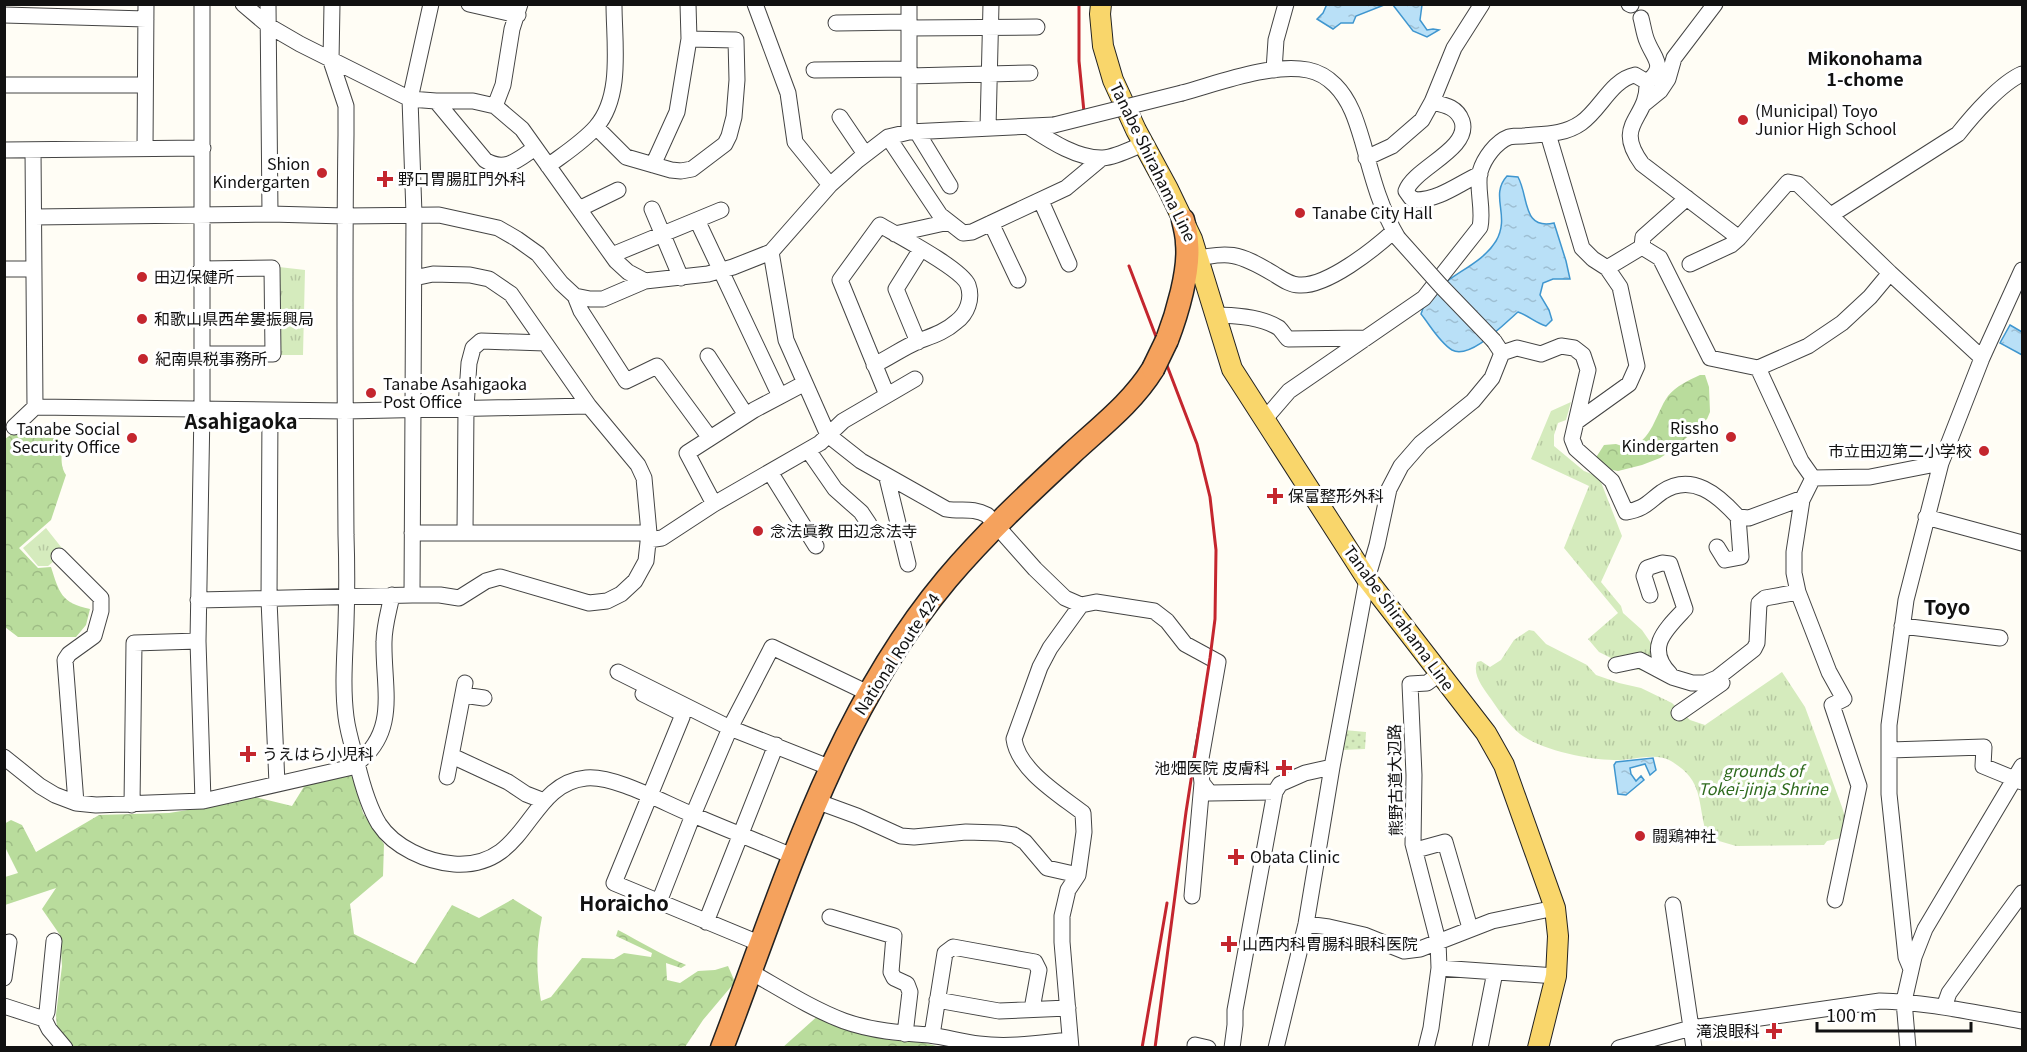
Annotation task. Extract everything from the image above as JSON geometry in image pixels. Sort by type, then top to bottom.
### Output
[{"type":"highway","name":"National Route 424","points":[[722,1047],[816,801],[845,736],[868,693],[919,615],[946,580],[995,525],[1121,409],[1144,384],[1153,369],[1167,340],[1192,260],[1184,220]]},
{"type":"main road","name":"Tanabe Shirahama Line","points":[[1101,4],[1103,46],[1113,80],[1143,144],[1184,220]]},
{"type":"main road","name":"Tanabe Shirahama Line","points":[[1192,260],[1213,311],[1232,369],[1367,579],[1486,733],[1504,765],[1555,908],[1558,936],[1556,976],[1538,1047]]},
{"type":"street","points":[[202,4],[202,409],[198,600],[202,801]]},
{"type":"street","points":[[243,4],[269,26],[331,61],[410,99],[473,101],[495,106],[522,129],[612,255],[628,272],[645,280]]},
{"type":"street","points":[[268,4],[270,214]]},
{"type":"street","points":[[332,4],[331,61],[346,106],[347,597],[344,688],[346,719],[357,764],[368,801],[379,824],[393,841],[432,859],[453,864],[471,864],[489,859],[505,849],[521,834],[552,792],[569,782],[586,778],[604,779],[794,856]]},
{"type":"street","points":[[412,595],[414,214],[410,99],[431,4]]},
{"type":"street","points":[[469,4],[519,10],[513,29],[503,85],[495,106]]},
{"type":"street","points":[[548,166],[596,127],[607,109],[614,70],[615,4]]},
{"type":"street","points":[[653,165],[677,112],[689,39],[688,4]]},
{"type":"street","points":[[755,4],[788,93],[795,142],[830,185]]},
{"type":"street","points":[[909,4],[909,72],[913,132],[950,186]]},
{"type":"street","points":[[988,128],[992,4]]},
{"type":"street","points":[[1274,70],[1276,40],[1286,4]]},
{"type":"street","points":[[1366,158],[1402,139],[1422,120],[1432,102],[1454,48],[1482,4]]},
{"type":"street","points":[[1644,104],[1660,91],[1668,79],[1674,58],[1715,4]]},
{"type":"street","points":[[4,15],[146,12],[145,148]]},
{"type":"street","points":[[1641,18],[1646,40],[1657,60],[1658,68],[1654,77],[1647,82]]},
{"type":"street","points":[[836,23],[1037,27]]},
{"type":"street","points":[[596,127],[626,157],[681,171],[692,169],[724,144],[735,117],[736,40],[689,39]]},
{"type":"street","points":[[575,296],[603,299],[645,280],[681,278],[720,270],[771,252],[830,185],[888,137],[913,132],[1054,125],[1274,70],[1299,69],[1316,72],[1337,87],[1351,108],[1376,190],[1396,234],[1498,347],[1517,348],[1541,354],[1561,346],[1574,348],[1583,355],[1588,370],[1572,439],[1576,449],[1612,481],[1626,512],[1646,507],[1668,489],[1690,483],[1700,486],[1738,517],[1749,518],[1803,498]]},
{"type":"street","points":[[814,70],[1030,73]]},
{"type":"street","points":[[1831,215],[1958,134],[1970,118],[2011,79],[2022,74]]},
{"type":"street","points":[[1264,420],[1289,392],[1424,298],[1480,227],[1482,217],[1480,174],[1485,160],[1495,147],[1510,137],[1563,132],[1575,127],[1586,120],[1627,76],[1635,75],[1647,82]]},
{"type":"street","points":[[1647,82],[1648,94],[1630,129],[1629,140],[1633,152],[1642,164],[1739,238]]},
{"type":"street","points":[[4,85],[146,85]]},
{"type":"street","points":[[436,101],[485,160],[492,165],[507,165],[535,148]]},
{"type":"street","points":[[1432,102],[1451,107],[1458,113],[1463,129],[1461,137],[1410,183],[1408,195],[1416,200],[1432,198],[1456,189],[1480,174]]},
{"type":"street","points":[[840,117],[865,154]]},
{"type":"street","points":[[1029,127],[1053,143],[1076,153],[1102,158]]},
{"type":"street","points":[[1548,134],[1582,248],[1607,268],[1620,287],[1637,366],[1629,384],[1576,422]]},
{"type":"street","points":[[888,137],[940,215],[963,233],[972,232],[1041,201],[1066,188],[1102,158],[1143,144]]},
{"type":"street","points":[[4,150],[202,148]]},
{"type":"street","points":[[14,428],[35,407],[33,150]]},
{"type":"street","points":[[1690,264],[1731,245],[1788,182],[1798,184],[1982,358]]},
{"type":"street","points":[[579,209],[618,189]]},
{"type":"street","points":[[1642,247],[1643,237],[1688,198]]},
{"type":"street","points":[[1041,201],[1069,264]]},
{"type":"street","points":[[652,209],[681,278]]},
{"type":"street","points":[[612,255],[721,210]]},
{"type":"street","points":[[34,217],[414,214],[439,215],[498,228],[538,254],[561,283],[575,296],[581,311],[626,381],[657,366],[710,438]]},
{"type":"street","points":[[697,220],[780,396]]},
{"type":"street","points":[[895,234],[949,222]]},
{"type":"street","points":[[991,224],[1018,280]]},
{"type":"street","points":[[874,365],[918,342],[929,339],[955,323],[963,316],[969,304],[968,284],[927,252],[880,225],[840,280],[874,365],[887,395]]},
{"type":"street","points":[[1192,260],[1232,254],[1252,261],[1291,284],[1307,285],[1364,257],[1396,234]]},
{"type":"street","points":[[1642,247],[1660,258],[1710,358],[1758,368],[1808,346],[1833,330],[1870,297],[1890,273]]},
{"type":"street","points":[[1607,268],[1642,247]]},
{"type":"street","points":[[918,342],[896,289],[921,249]]},
{"type":"street","points":[[771,252],[786,339],[828,435],[887,478],[946,509],[977,510],[987,515],[1035,569],[1065,598],[1082,605],[1096,602],[1154,611],[1167,621],[1185,644],[1218,662],[1200,764],[1202,783],[1191,896]]},
{"type":"street","points":[[201,269],[272,268],[273,354],[202,354]]},
{"type":"street","points":[[4,269],[34,269]]},
{"type":"street","points":[[1911,969],[1906,957],[1889,794],[1889,725],[1906,600],[1941,463],[1982,358],[2022,270]]},
{"type":"street","points":[[198,600],[269,600],[392,595],[440,595],[459,598],[486,581],[500,578],[589,603],[607,602],[621,594],[635,581],[646,561],[648,537],[644,478],[638,465],[589,406],[512,294],[489,279],[470,275],[434,274],[414,278]]},
{"type":"street","points":[[1177,311],[1183,301],[1194,296],[1205,300],[1213,311],[1263,322],[1279,329],[1288,339],[1365,338]]},
{"type":"street","points":[[465,532],[466,407],[469,363],[473,348],[481,341],[545,343]]},
{"type":"street","points":[[1276,1047],[1306,924],[1367,579],[1389,489],[1401,466],[1421,443],[1473,401],[1492,378],[1498,347]]},
{"type":"street","points":[[708,356],[746,415]]},
{"type":"street","points":[[1758,368],[1802,461],[1813,478]]},
{"type":"street","points":[[412,533],[465,532],[662,538],[714,504],[820,443],[843,421],[915,379]]},
{"type":"street","points":[[714,504],[687,453],[746,415],[805,383]]},
{"type":"street","points":[[35,407],[345,411],[589,406]]},
{"type":"street","points":[[270,410],[269,600],[277,784]]},
{"type":"street","points":[[808,450],[835,489],[861,512],[869,524]]},
{"type":"street","points":[[1813,478],[1870,477],[1941,463]]},
{"type":"street","points":[[770,472],[816,546]]},
{"type":"street","points":[[887,478],[908,564]]},
{"type":"street","points":[[1813,478],[1803,498],[1794,552],[1794,573],[1798,592],[1829,672],[1844,699],[1833,705],[1859,786],[1835,900]]},
{"type":"street","points":[[1718,547],[1725,560],[1741,556],[1738,517]]},
{"type":"street","points":[[1926,517],[2022,543]]},
{"type":"street","points":[[59,556],[101,598],[94,636],[69,654],[65,660],[76,803]]},
{"type":"street","points":[[1650,595],[1644,576],[1647,568],[1662,563],[1670,564],[1685,609],[1665,630],[1657,655],[1663,666],[1675,678]]},
{"type":"street","points":[[1679,714],[1750,663],[1758,654],[1758,603],[1765,598],[1798,592]]},
{"type":"street","points":[[4,757],[55,795],[76,803],[96,806],[202,801],[357,764],[379,739],[386,719],[384,634],[392,595]]},
{"type":"street","points":[[751,972],[813,1006],[844,1020],[870,1028],[905,1034],[932,1035],[981,1045],[1071,1044],[1062,942],[1062,916],[1068,890],[1078,875],[1084,832],[1083,813],[1039,779],[1016,751],[1014,739],[1050,648],[1082,605]]},
{"type":"street","points":[[1902,626],[2000,638]]},
{"type":"street","points":[[132,805],[134,643],[198,641]]},
{"type":"street","points":[[1616,665],[1640,660],[1675,678],[1692,683],[1705,683],[1718,678],[1754,649],[1757,643]]},
{"type":"street","points":[[659,902],[730,728],[772,647],[868,693]]},
{"type":"street","points":[[618,672],[730,728],[831,768]]},
{"type":"street","name":"熊野古道大辺路","points":[[1426,1047],[1431,1028],[1439,968],[1438,942],[1413,844],[1414,775],[1410,684],[1427,683],[1439,674]]},
{"type":"street","points":[[447,777],[464,689],[484,698]]},
{"type":"street","points":[[643,694],[679,712],[682,717],[614,883],[761,944]]},
{"type":"street","points":[[706,922],[776,746]]},
{"type":"street","points":[[1890,750],[1984,747],[1983,766],[2020,775],[1925,929],[1914,957],[1904,1001],[1908,1047]]},
{"type":"street","points":[[452,756],[544,801]]},
{"type":"street","points":[[1232,1047],[1235,1025],[1234,1010],[1275,792],[1280,784],[1305,773],[1332,767]]},
{"type":"street","points":[[1202,783],[1210,793],[1275,792]]},
{"type":"street","points":[[816,801],[858,816],[901,836],[966,832],[1014,835],[1025,842],[1047,868],[1078,875]]},
{"type":"street","points":[[1416,850],[1445,842],[1470,928]]},
{"type":"street","points":[[1944,1007],[1949,993],[2022,893]]},
{"type":"street","points":[[1674,905],[1694,1047]]},
{"type":"street","points":[[1306,924],[1364,935],[1404,951],[1419,949],[1492,921],[1555,908]]},
{"type":"street","points":[[830,917],[894,936],[891,972],[894,978],[907,984],[910,992],[905,1034]]},
{"type":"street","points":[[44,1019],[47,1012],[54,941]]},
{"type":"street","points":[[932,1035],[945,953],[953,947],[1035,962],[1039,970],[1032,1009]]},
{"type":"street","points":[[4,978],[7,952]]},
{"type":"street","points":[[1439,968],[1556,976]]},
{"type":"street","points":[[1480,1047],[1495,972]]},
{"type":"street","points":[[937,1000],[999,1011],[1068,1008]]},
{"type":"street","points":[[1619,1047],[1691,1028],[1880,1001],[1904,1001],[2022,1021]]},
{"type":"street","points":[[4,1006],[44,1019],[64,1047]]},
{"type":"street","points":[[1195,1047],[1195,1045],[1208,1047]]},
{"type":"green space","points":[[279,267],[305,270],[303,355],[279,355]]},
{"type":"green space","points":[[1700,375],[1705,375],[1709,387],[1710,412],[1707,419],[1674,449],[1660,458],[1618,471],[1607,469],[1595,459],[1604,445],[1616,444],[1628,448],[1643,439],[1671,392]]},
{"type":"green space","points":[[1571,402],[1566,420],[1558,423],[1554,435],[1554,446],[1584,471],[1599,477],[1622,536],[1601,582],[1621,606],[1623,613],[1642,630],[1675,678],[1616,665],[1615,660],[1599,652],[1588,639],[1618,613],[1564,548],[1589,486],[1531,459],[1551,411]]},
{"type":"green space","points":[[33,429],[57,434],[61,444],[63,470],[66,475],[51,520],[19,548],[38,568],[51,567],[59,590],[67,600],[90,609],[86,625],[76,637],[18,637],[5,627],[5,439],[15,432]]},
{"type":"green space","points":[[46,528],[65,552],[48,566],[38,566],[23,548]]},
{"type":"green space","name":"grounds of Tokei-jinja Shrine","points":[[1529,630],[1534,631],[1546,644],[1587,665],[1596,675],[1641,688],[1672,703],[1690,720],[1705,725],[1782,672],[1805,707],[1842,807],[1845,817],[1841,838],[1827,841],[1824,845],[1736,846],[1719,841],[1706,832],[1694,784],[1682,768],[1671,761],[1659,757],[1606,760],[1581,756],[1553,750],[1520,734],[1504,718],[1482,686],[1477,677],[1476,667],[1477,662],[1481,661],[1490,667],[1501,660],[1514,640]]},
{"type":"green space","points":[[1344,730],[1366,732],[1365,749],[1342,750]]},
{"type":"green space","points":[[345,773],[353,777],[363,813],[384,844],[383,876],[350,904],[354,934],[415,964],[452,905],[479,918],[513,899],[542,917],[537,959],[541,1001],[551,997],[582,958],[614,959],[624,953],[651,957],[652,953],[616,936],[618,930],[686,965],[681,968],[666,963],[667,980],[680,983],[698,971],[715,970],[728,966],[735,982],[703,1020],[685,1047],[49,1047],[58,1043],[56,1015],[62,966],[60,935],[42,909],[56,888],[5,905],[5,877],[18,873],[5,847],[4,824],[11,820],[22,825],[36,852],[99,815],[169,813],[255,797],[292,806],[305,785]]},
{"type":"green space","points":[[821,1013],[889,1040],[922,1042],[940,1047],[782,1048]]},
{"type":"water","points":[[1327,4],[1422,5],[1420,20],[1427,30],[1439,30],[1427,37],[1413,31],[1393,5],[1384,5],[1356,16],[1353,23],[1341,23],[1333,29],[1317,19]]},
{"type":"water","points":[[1507,176],[1518,177],[1528,210],[1536,222],[1554,223],[1570,279],[1553,279],[1543,283],[1540,295],[1552,320],[1546,326],[1518,312],[1477,345],[1459,352],[1452,350],[1439,338],[1421,314],[1426,302],[1434,292],[1478,260],[1496,241],[1502,223],[1500,191]]},
{"type":"water","points":[[2010,325],[2022,332],[2022,355],[2000,343]]},
{"type":"water","points":[[1653,758],[1656,770],[1650,775],[1645,764],[1630,768],[1636,781],[1641,776],[1644,780],[1626,795],[1618,794],[1614,765],[1616,762]]},
{"type":"railway","points":[[1079,4],[1079,61],[1084,112]]},
{"type":"railway","points":[[1129,266],[1197,444],[1210,497],[1216,550],[1215,619],[1186,812],[1155,1048]]},
{"type":"railway","points":[[1142,1048],[1167,903]]},
{"type":"place","name":"(Municipal) Toyo Junior High School","points":[[1743,120]]},
{"type":"place","name":"Shion Kindergarten","points":[[322,173]]},
{"type":"place","name":"野口胃腸肛門外科","points":[[385,179]]},
{"type":"place","name":"Tanabe City Hall","points":[[1300,213]]},
{"type":"place","name":"田辺保健所","points":[[142,277]]},
{"type":"place","name":"和歌山県西牟婁振興局","points":[[142,319]]},
{"type":"place","name":"紀南県税事務所","points":[[143,359]]},
{"type":"place","name":"Tanabe Asahigaoka Post Office","points":[[371,393]]},
{"type":"place","name":"Rissho Kindergarten","points":[[1731,437]]},
{"type":"place","name":"Tanabe Social Security Office","points":[[132,438]]},
{"type":"place","name":"市立田辺第二小学校","points":[[1984,451]]},
{"type":"place","name":"保富整形外科","points":[[1275,496]]},
{"type":"place","name":"念法眞教 田辺念法寺","points":[[758,531]]},
{"type":"place","name":"うえはら小児科","points":[[248,754]]},
{"type":"place","name":"池畑医院 皮膚科","points":[[1284,768]]},
{"type":"place","name":"闘鶏神社","points":[[1640,836]]},
{"type":"place","name":"Obata Clinic","points":[[1236,857]]},
{"type":"place","name":"山西内科胃腸科眼科医院","points":[[1229,944]]},
{"type":"place","name":"滝浪眼科","points":[[1774,1031]]},
{"type":"district","name":"Mikonohama 1-chome","points":[[1865,69]]},
{"type":"district","name":"Asahigaoka","points":[[241,422]]},
{"type":"district","name":"Toyo","points":[[1947,608]]},
{"type":"district","name":"Horaicho","points":[[624,904]]}]
